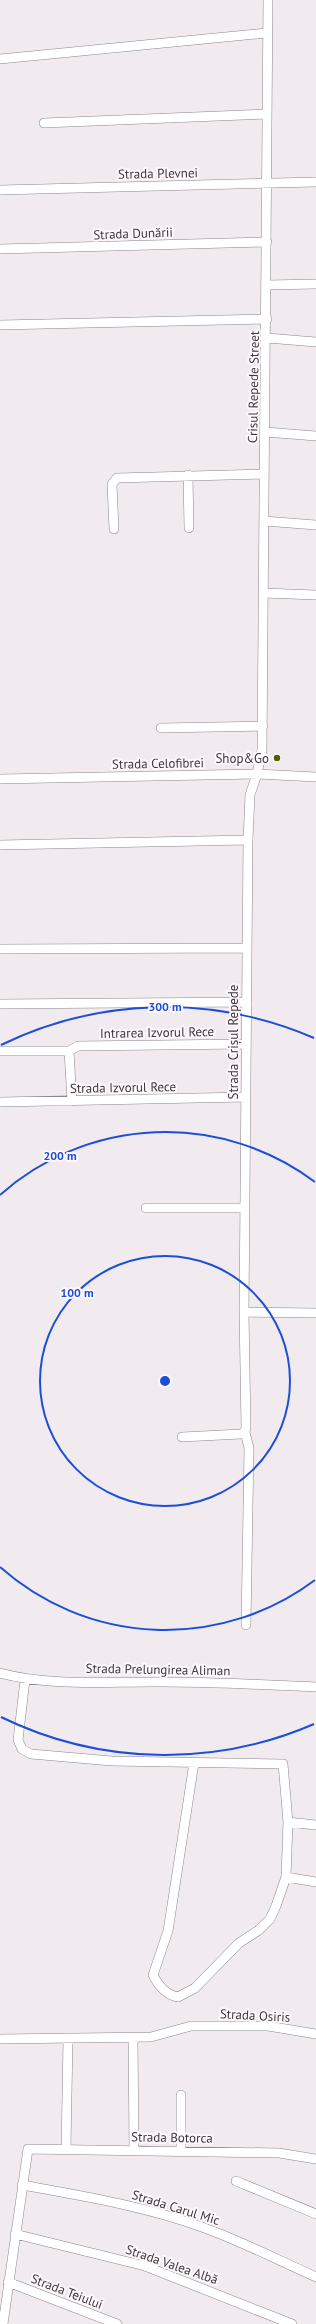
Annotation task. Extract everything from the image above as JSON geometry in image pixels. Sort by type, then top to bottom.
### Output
[{"type":"street","name":"Crisul Repede Street","points":[[258,774],[262,750],[263,726],[264,474],[267,338],[266,114],[268,0]]},
{"type":"street","points":[[0,60],[267,33]]},
{"type":"street","points":[[44,123],[266,114]]},
{"type":"street","name":"Strada Plevnei","points":[[0,190],[316,182]]},
{"type":"street","name":"Strada Dunării","points":[[0,249],[267,242]]},
{"type":"street","points":[[267,285],[316,284]]},
{"type":"street","points":[[0,325],[267,319]]},
{"type":"street","points":[[267,338],[316,342]]},
{"type":"street","points":[[265,432],[316,436]]},
{"type":"street","points":[[114,529],[114,481],[117,478],[264,474]]},
{"type":"street","points":[[188,475],[189,528]]},
{"type":"street","points":[[264,521],[316,525]]},
{"type":"street","points":[[263,593],[316,595]]},
{"type":"street","points":[[160,728],[263,726]]},
{"type":"street","name":"Strada Celofibrei","points":[[0,779],[258,774],[316,777]]},
{"type":"street","name":"Strada Crișul Repede","points":[[246,1625],[249,1448],[245,1432],[244,1312],[248,840],[250,795],[258,774]]},
{"type":"street","points":[[0,845],[248,840]]},
{"type":"street","points":[[0,949],[247,948]]},
{"type":"street","points":[[0,1004],[247,1002]]},
{"type":"street","name":"Intrarea Izvorul Rece","points":[[0,1052],[70,1051],[78,1046],[246,1044]]},
{"type":"street","points":[[70,1051],[72,1101]]},
{"type":"street","name":"Strada Izvorul Rece","points":[[0,1102],[246,1097]]},
{"type":"street","points":[[146,1208],[245,1208]]},
{"type":"street","points":[[244,1312],[316,1314]]},
{"type":"street","points":[[182,1437],[240,1434],[245,1432]]},
{"type":"street","name":"Strada Prelungirea Aliman","points":[[0,1673],[25,1680],[185,1682],[316,1686]]},
{"type":"street","points":[[25,1680],[18,1740],[22,1748],[31,1754],[112,1761],[194,1763],[281,1762],[284,1767],[288,1822],[286,1877],[270,1919],[260,1930],[239,1943],[195,1988],[178,1997],[168,1994],[153,1975],[168,1931],[194,1763]]},
{"type":"street","points":[[288,1822],[316,1825]]},
{"type":"street","points":[[286,1877],[316,1882]]},
{"type":"street","name":"Strada Osiris","points":[[0,2040],[68,2040],[151,2037],[192,2026],[268,2026],[316,2034]]},
{"type":"street","points":[[133,2038],[134,2150]]},
{"type":"street","points":[[66,2149],[68,2040]]},
{"type":"street","points":[[181,2095],[181,2150]]},
{"type":"street","name":"Strada Botorca","points":[[22,2185],[28,2149],[181,2150],[279,2153],[316,2159]]},
{"type":"street","points":[[236,2181],[316,2214]]},
{"type":"street","points":[[3,2324],[22,2185]]},
{"type":"street","name":"Strada Carul Mic","points":[[22,2185],[112,2202],[195,2225],[316,2277]]},
{"type":"street","name":"Strada Valea Albă","points":[[15,2234],[145,2266],[292,2324]]},
{"type":"street","name":"Strada Teiului","points":[[8,2282],[117,2324]]},
{"type":"place","name":"Shop&Go","points":[[277,758]]}]
